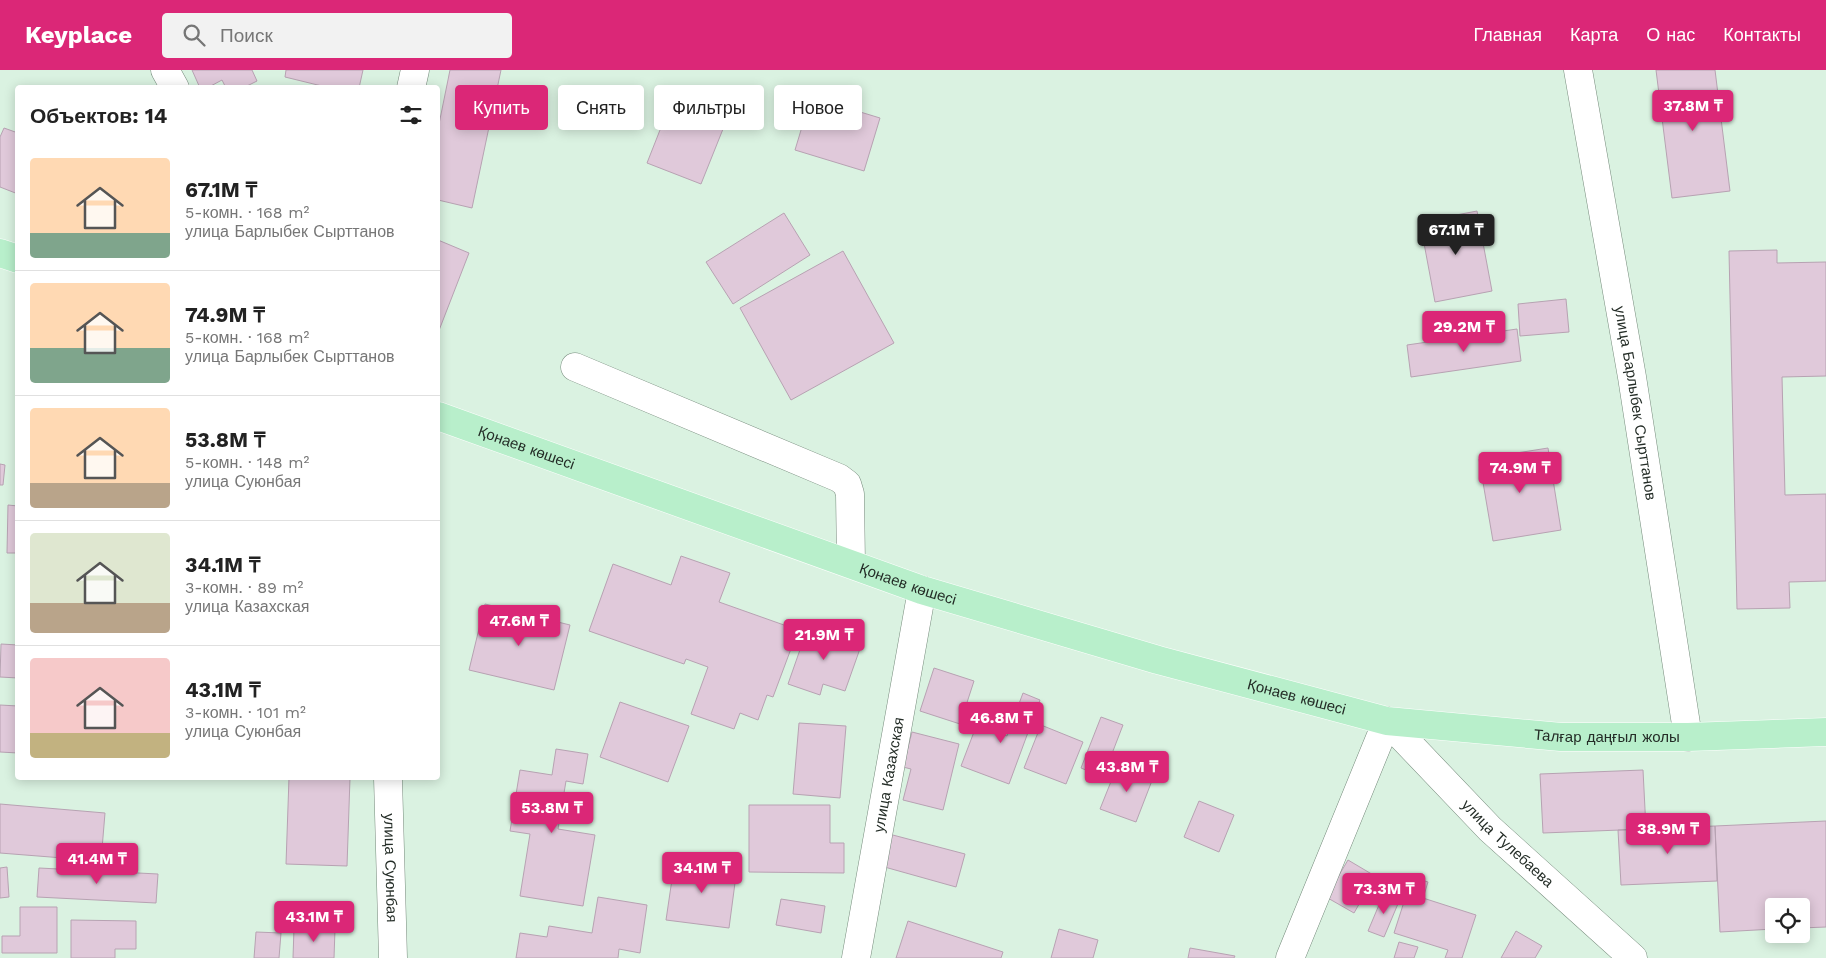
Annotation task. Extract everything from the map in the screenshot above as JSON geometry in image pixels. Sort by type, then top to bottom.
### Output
[{"type":"main road","points":[[0,252],[15,258]]},
{"type":"main road","name":"Қонаев көшесі","points":[[440,417],[922,590],[1158,660],[1387,721]]},
{"type":"main road","name":"Талғар даңғыл жолы","points":[[1387,721],[1561,737],[1688,737],[1826,732]]},
{"type":"street","points":[[165,70],[173,85]]},
{"type":"street","points":[[412,85],[415,70]]},
{"type":"street","name":"улица Барлыбек Сырттанов","points":[[1578,70],[1632,376],[1688,737]]},
{"type":"street","points":[[575,366],[838,478],[847,484],[850,494],[851,564]]},
{"type":"street","name":"улица Казахская","points":[[856,958],[922,590]]},
{"type":"street","points":[[1290,958],[1387,721]]},
{"type":"street","name":"улица Тулебаева","points":[[1387,721],[1490,829],[1633,958]]},
{"type":"street","name":"улица Суюнбая","points":[[388,780],[392,958]]},
{"type":"building","points":[[192,70],[252,70],[257,81],[249,85],[224,85],[222,80],[213,85],[199,85]]},
{"type":"building","points":[[286,70],[363,70],[360,85],[318,85],[285,77]]},
{"type":"building","points":[[450,70],[501,70],[498,85],[455,85],[455,130],[488,130],[472,208],[440,200],[440,119]]},
{"type":"building","points":[[1656,70],[1715,70],[1730,191],[1672,198]]},
{"type":"building","points":[[862,113],[880,118],[864,171],[795,150],[801,130],[862,130]]},
{"type":"building","points":[[4,128],[15,132],[15,193],[0,187],[0,137]]},
{"type":"building","points":[[660,130],[723,130],[701,184],[647,163]]},
{"type":"building","points":[[1477,211],[1492,291],[1435,302],[1420,222]]},
{"type":"building","points":[[784,213],[810,255],[733,304],[706,262]]},
{"type":"building","points":[[440,241],[469,253],[440,328]]},
{"type":"building","points":[[1777,250],[1777,263],[1826,262],[1826,376],[1782,377],[1785,495],[1826,494],[1826,581],[1789,582],[1790,608],[1737,609],[1729,251]]},
{"type":"building","points":[[843,251],[894,343],[791,400],[740,308]]},
{"type":"building","points":[[1566,299],[1569,332],[1520,336],[1518,304]]},
{"type":"building","points":[[1517,329],[1521,361],[1411,377],[1407,345]]},
{"type":"building","points":[[1548,448],[1561,530],[1493,541],[1479,459]]},
{"type":"building","points":[[0,464],[5,465],[3,485],[0,485]]},
{"type":"building","points":[[8,505],[15,506],[15,553],[7,553]]},
{"type":"building","points":[[681,556],[730,573],[719,602],[798,630],[773,697],[767,695],[758,720],[740,713],[734,729],[691,714],[708,667],[686,659],[684,664],[589,631],[613,564],[671,585]]},
{"type":"building","points":[[485,604],[570,625],[554,690],[469,670]]},
{"type":"building","points":[[809,624],[862,643],[845,691],[823,684],[820,695],[788,684]]},
{"type":"building","points":[[1,644],[15,645],[15,678],[0,677]]},
{"type":"building","points":[[934,668],[974,681],[960,724],[920,711]]},
{"type":"building","points":[[1023,693],[1040,700],[1009,784],[961,766],[977,724],[1007,736]]},
{"type":"building","points":[[620,702],[689,726],[668,782],[600,757]]},
{"type":"building","points":[[0,705],[15,706],[15,753],[0,752]]},
{"type":"building","points":[[1101,717],[1123,725],[1103,777],[1081,768]]},
{"type":"building","points":[[799,723],[846,726],[840,798],[793,794]]},
{"type":"building","points":[[1041,725],[1083,742],[1066,784],[1024,768]]},
{"type":"building","points":[[912,732],[959,744],[943,810],[903,800],[911,769],[903,767]]},
{"type":"building","points":[[556,749],[588,754],[583,784],[566,781],[558,829],[595,835],[583,906],[520,896],[530,834],[510,831],[520,770],[552,775]]},
{"type":"building","points":[[1118,764],[1153,778],[1136,822],[1100,809]]},
{"type":"building","points":[[1643,770],[1646,829],[1543,833],[1540,774]]},
{"type":"building","points":[[289,780],[350,780],[347,866],[286,864]]},
{"type":"building","points":[[1199,801],[1234,815],[1219,852],[1184,837]]},
{"type":"building","points":[[0,804],[105,813],[101,861],[0,853]]},
{"type":"building","points":[[749,805],[830,805],[830,843],[844,843],[844,873],[749,872]]},
{"type":"building","points":[[1826,821],[1826,927],[1810,928],[1810,898],[1765,898],[1765,930],[1720,932],[1715,826]]},
{"type":"building","points":[[1715,826],[1717,881],[1621,885],[1618,830]]},
{"type":"building","points":[[889,834],[965,854],[956,887],[881,866]]},
{"type":"building","points":[[675,859],[737,868],[729,928],[666,920]]},
{"type":"building","points":[[1348,860],[1375,876],[1354,913],[1326,897]]},
{"type":"building","points":[[7,867],[9,897],[0,898],[0,868]]},
{"type":"building","points":[[39,868],[158,874],[156,903],[37,897]]},
{"type":"building","points":[[1412,877],[1428,882],[1423,898],[1476,915],[1462,958],[1445,958],[1448,950],[1394,933]]},
{"type":"building","points":[[1384,893],[1400,899],[1384,937],[1368,931]]},
{"type":"building","points":[[598,897],[647,905],[640,953],[619,949],[618,958],[516,958],[520,933],[547,937],[549,926],[592,933]]},
{"type":"building","points":[[781,899],[825,906],[821,933],[776,925]]},
{"type":"building","points":[[20,907],[57,907],[57,953],[2,953],[2,936],[20,936]]},
{"type":"building","points":[[71,920],[136,921],[136,949],[115,949],[115,958],[71,958]]},
{"type":"building","points":[[908,921],[1003,952],[1001,958],[896,958]]},
{"type":"building","points":[[294,928],[335,929],[334,958],[293,958]]},
{"type":"building","points":[[1059,929],[1098,940],[1093,958],[1051,958]]},
{"type":"building","points":[[1516,931],[1542,946],[1535,958],[1501,958]]},
{"type":"building","points":[[256,932],[281,933],[279,958],[254,958]]},
{"type":"building","points":[[1399,942],[1418,947],[1414,958],[1394,958]]},
{"type":"building","points":[[1190,948],[1235,956],[1234,958],[1188,958]]}]
